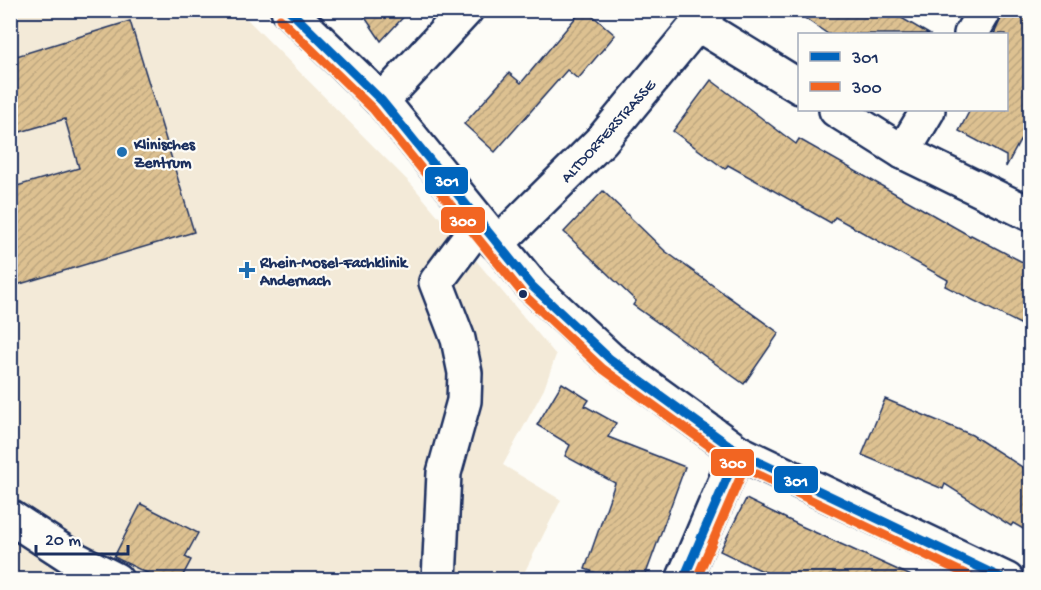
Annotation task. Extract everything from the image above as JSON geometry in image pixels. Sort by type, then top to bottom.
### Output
[{"type":"street","points":[[288,10],[382,101],[532,286],[610,359],[738,452],[1007,579]]},
{"type":"street","points":[[382,101],[466,10]]},
{"type":"street","points":[[972,33],[985,10]]},
{"type":"street","points":[[704,18],[798,86]]},
{"type":"street","name":"ALTDORFERSTRASSE","points":[[439,579],[444,473],[464,401],[465,373],[458,339],[436,282],[489,233],[602,140],[704,18]]},
{"type":"street","points":[[838,111],[903,152],[1030,214]]},
{"type":"street","points":[[903,152],[927,111]]},
{"type":"street","points":[[683,579],[738,452]]},
{"type":"street","points":[[10,517],[67,569],[116,579]]},
{"type":"shaded area","name":"Rhein-Mosel-Fachklinik Andernach","points":[[10,11],[239,11],[412,185],[556,355],[544,389],[503,465],[561,500],[521,579],[11,579]]},
{"type":"building","points":[[360,10],[410,10],[381,41]]},
{"type":"building","points":[[582,10],[586,10],[615,35],[578,79],[567,70],[495,152],[464,124],[509,73],[521,83]]},
{"type":"building","points":[[793,10],[888,10],[927,33],[827,33]]},
{"type":"building","points":[[1005,10],[1030,10],[1030,122],[1006,167],[1006,156],[959,131],[969,111],[1008,111],[1008,33],[994,33]]},
{"type":"building","name":"Klinisches Zentrum","points":[[130,21],[194,232],[10,287],[10,188],[79,168],[65,119],[10,135],[10,58]]},
{"type":"building","points":[[711,80],[796,144],[799,139],[970,236],[1030,266],[1030,329],[945,286],[948,280],[835,217],[831,223],[728,165],[725,169],[673,131]]},
{"type":"building","points":[[603,191],[665,251],[779,333],[744,384],[633,305],[636,301],[564,232]]},
{"type":"building","points":[[562,383],[589,400],[585,406],[616,423],[608,437],[685,467],[644,579],[614,579],[585,569],[615,483],[565,456],[570,445],[537,425]]},
{"type":"building","points":[[885,399],[972,435],[1030,472],[1030,533],[1013,523],[1011,526],[945,484],[943,489],[862,455]]},
{"type":"building","points":[[746,499],[918,579],[781,579],[747,564],[720,551]]},
{"type":"building","points":[[141,504],[198,533],[185,557],[191,560],[181,579],[159,579],[114,557]]},
{"type":"transit line","name":"301","points":[[289,10],[382,101],[532,286],[610,359],[738,452],[1006,580]]},
{"type":"transit line","name":"300","points":[[280,19],[373,109],[523,294],[603,369],[732,462],[978,580]]},
{"type":"transit line","name":"301","points":[[683,580],[738,452]]},
{"type":"transit line","name":"300","points":[[696,580],[749,457]]},
{"type":"place","name":"Klinisches Zentrum","points":[[122,152]]},
{"type":"place","name":"Rhein-Mosel-Fachklinik Andernach","points":[[247,270]]}]
